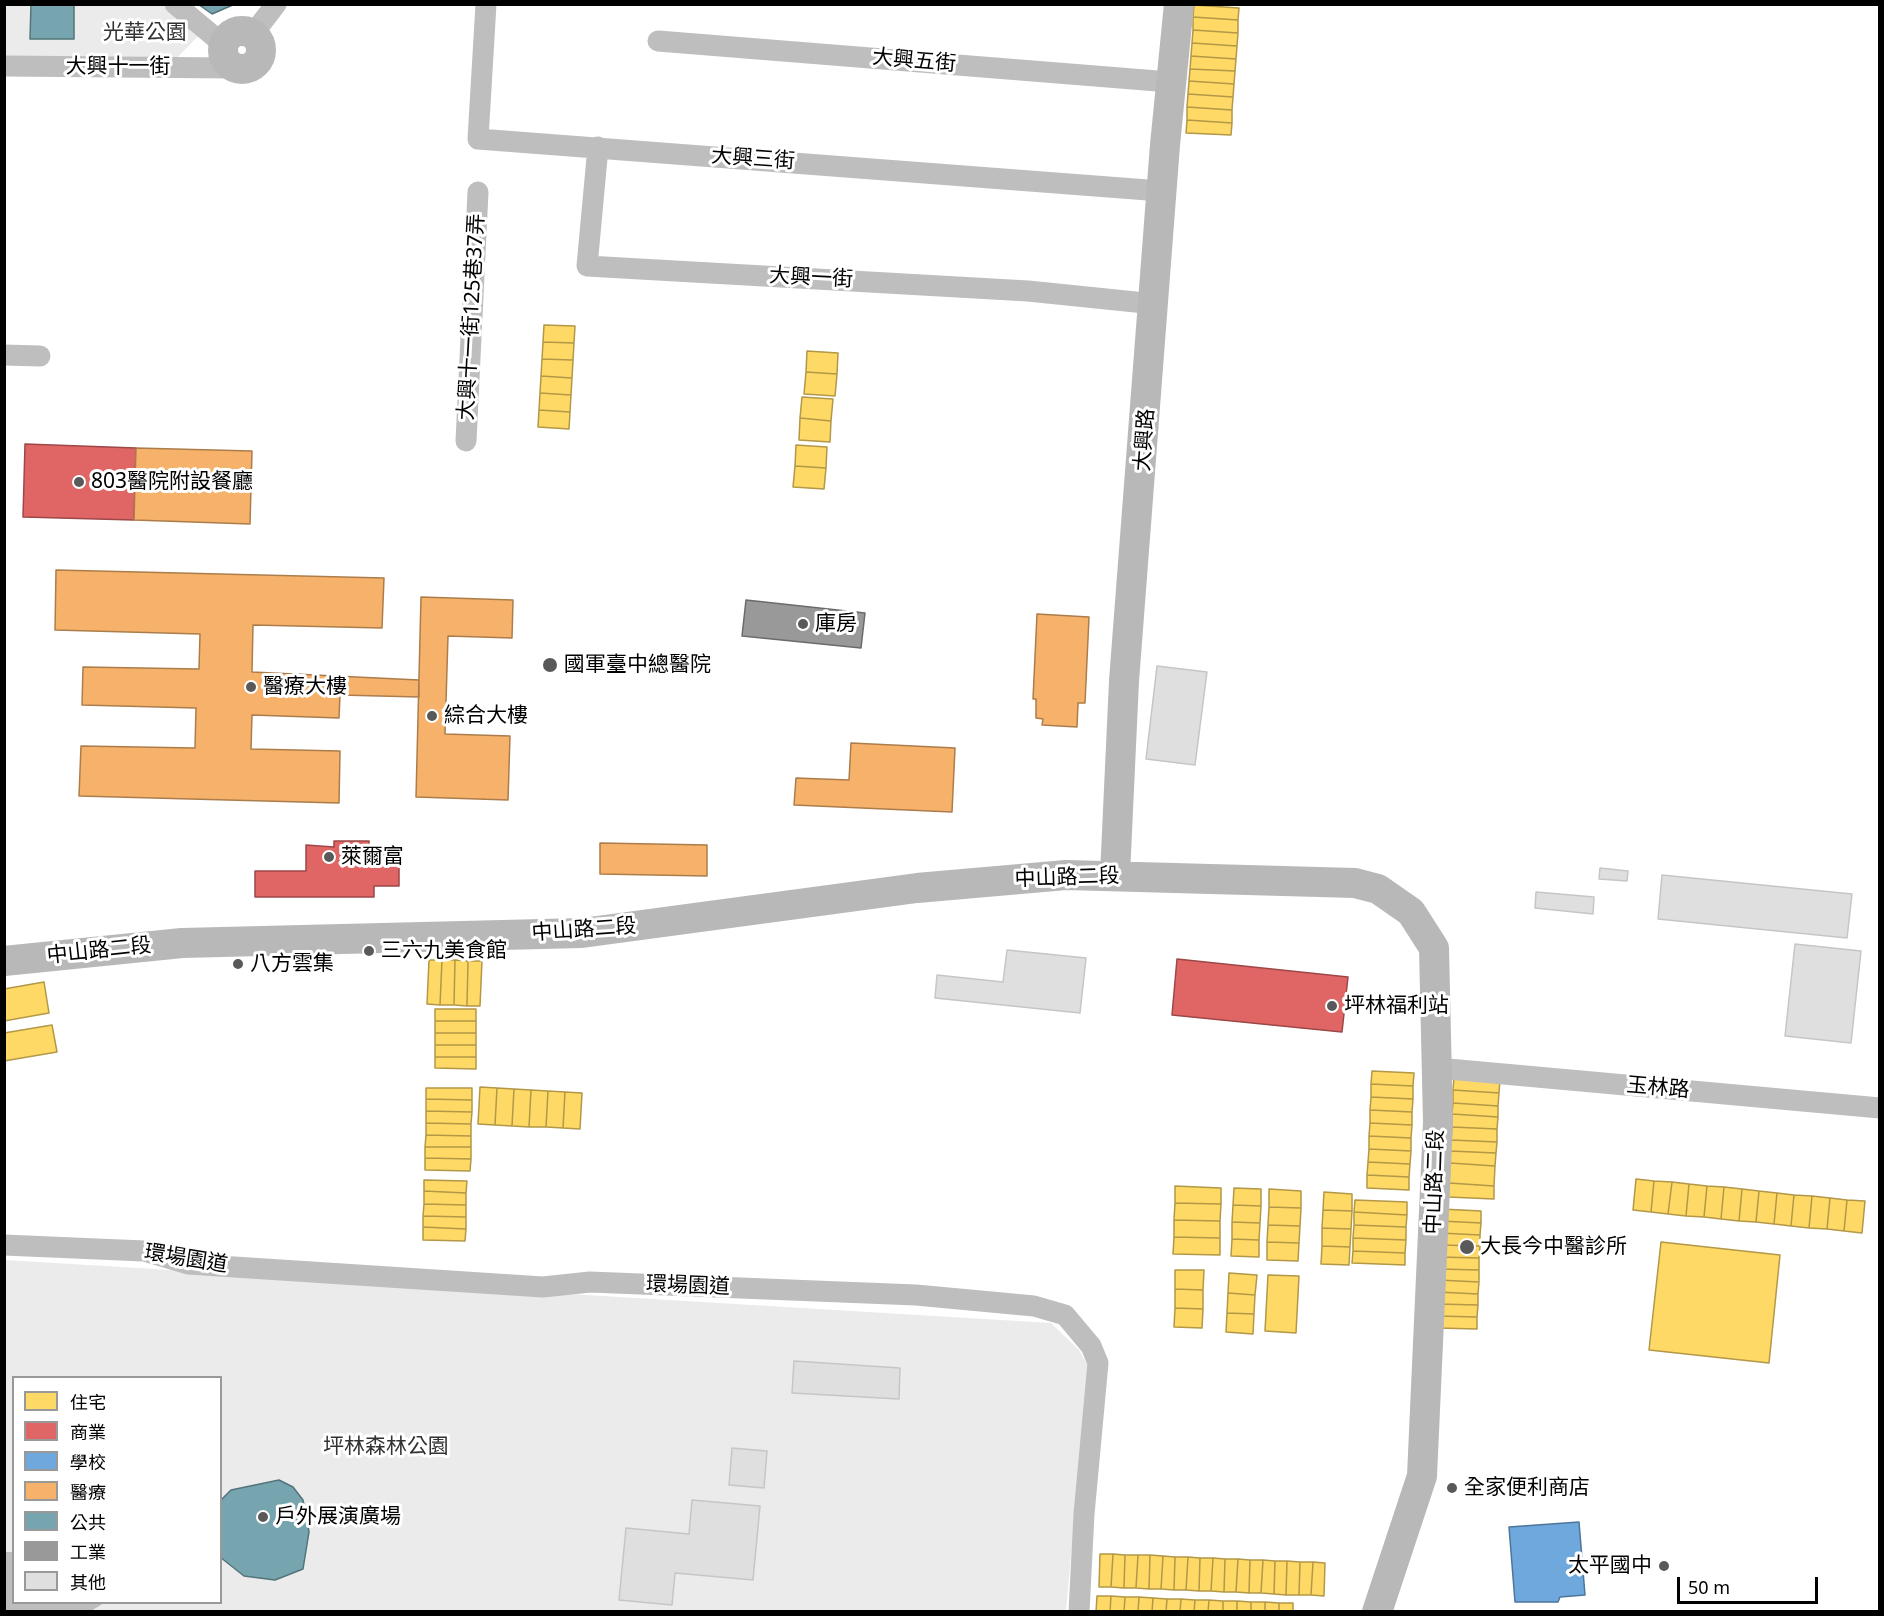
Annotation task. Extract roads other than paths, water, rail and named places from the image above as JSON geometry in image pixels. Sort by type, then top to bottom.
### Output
[{"type":"main road","name":"大興路","points":[[1115,875],[1124,681],[1155,304],[1161,190],[1179,4]]},
{"type":"main road","points":[[227,56],[246,70],[260,59],[260,44],[253,34]]},
{"type":"main road","name":"中山路二段","points":[[4,961],[182,943],[582,933],[917,888],[1066,875],[1355,883],[1378,889],[1411,912],[1434,948],[1437,1068],[1436,1200],[1422,1476],[1377,1611]]},
{"type":"street","points":[[175,4],[227,56]]},
{"type":"street","points":[[253,34],[276,4]]},
{"type":"street","name":"大興三街","points":[[486,4],[478,139],[1161,190]]},
{"type":"street","name":"大興五街","points":[[658,41],[1170,82]]},
{"type":"street","name":"大興十一街","points":[[4,66],[227,56]]},
{"type":"street","name":"大興一街","points":[[598,147],[587,266],[1028,291],[1155,304]]},
{"type":"street","name":"大興十一街125巷37弄","points":[[466,441],[478,192]]},
{"type":"street","points":[[4,354],[40,356]]},
{"type":"street","name":"玉林路","points":[[1437,1068],[1880,1108]]},
{"type":"street","name":"環場園道","points":[[4,1245],[144,1251],[188,1264],[543,1287],[590,1282],[932,1296],[1034,1306],[1065,1315],[1091,1346],[1098,1363],[1084,1514],[1079,1611]]},
{"type":"place","name":"803醫院附設餐廳","points":[[79,482]]},
{"type":"place","name":"庫房","points":[[803,624]]},
{"type":"place","name":"國軍臺中總醫院","points":[[550,665]]},
{"type":"place","name":"醫療大樓","points":[[251,687]]},
{"type":"place","name":"綜合大樓","points":[[432,716]]},
{"type":"place","name":"萊爾富","points":[[329,857]]},
{"type":"place","name":"三六九美食館","points":[[369,951]]},
{"type":"place","name":"八方雲集","points":[[238,964]]},
{"type":"place","name":"坪林福利站","points":[[1332,1006]]},
{"type":"place","name":"大長今中醫診所","points":[[1467,1247]]},
{"type":"place","name":"全家便利商店","points":[[1452,1488]]},
{"type":"place","name":"戶外展演廣場","points":[[263,1517]]},
{"type":"place","name":"太平國中","points":[[1664,1566]]},
{"type":"park label","name":"光華公園","points":[[145,33]]},
{"type":"park label","name":"坪林森林公園","points":[[386,1447]]}]
